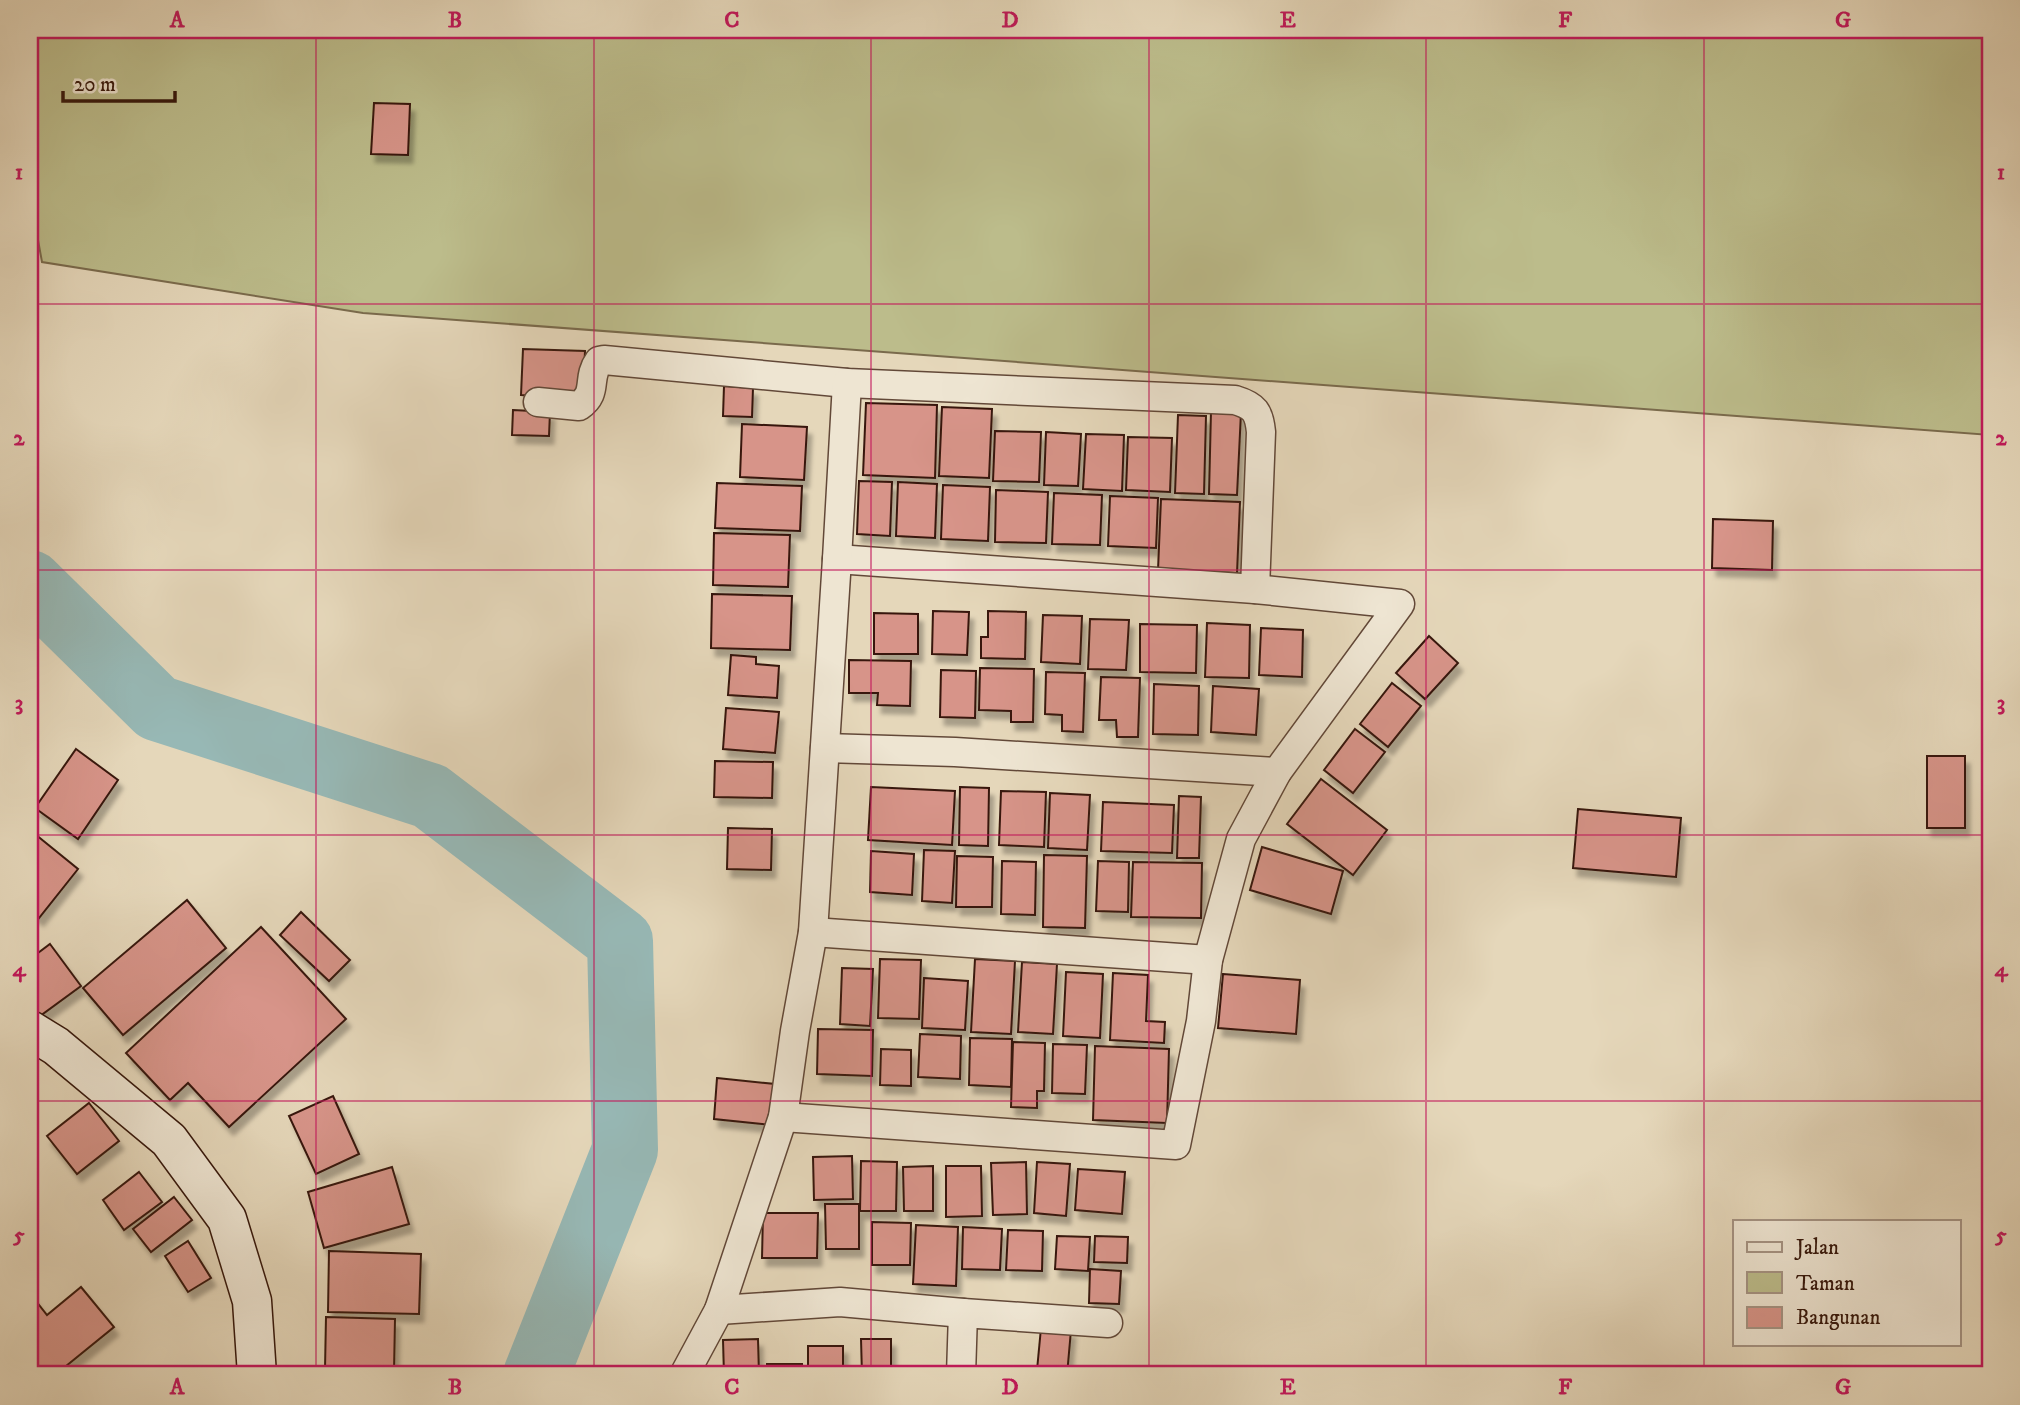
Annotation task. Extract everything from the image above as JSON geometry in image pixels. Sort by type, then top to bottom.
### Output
[{"type":"street","points":[[538,402],[579,406],[587,400],[591,392],[592,371],[598,362],[604,360],[847,383],[1235,400],[1247,403],[1255,410],[1261,432],[1255,589]]},
{"type":"street","points":[[684,1375],[719,1310],[783,1117],[813,932],[847,383]]},
{"type":"street","points":[[783,1117],[1176,1145],[1201,1021],[1208,960],[1241,839],[1278,772],[1400,604],[1255,589],[837,559]]},
{"type":"street","points":[[825,748],[955,752],[1278,772]]},
{"type":"street","points":[[813,932],[1208,960]]},
{"type":"street","points":[[30,1030],[56,1046],[169,1140],[227,1219],[252,1301],[257,1375]]},
{"type":"street","points":[[719,1310],[841,1302],[1108,1323]]},
{"type":"street","points":[[961,1375],[963,1312]]},
{"type":"green space","points":[[30,30],[1990,30],[1990,435],[363,313],[42,262],[30,196]]},
{"type":"building","points":[[374,103],[410,104],[408,155],[371,154]]},
{"type":"building","points":[[523,349],[585,351],[583,398],[521,395]]},
{"type":"building","points":[[724,386],[753,388],[752,417],[723,416]]},
{"type":"building","points":[[866,403],[937,405],[935,478],[863,475]]},
{"type":"building","points":[[942,407],[992,409],[989,478],[939,476]]},
{"type":"building","points":[[513,410],[550,412],[549,436],[512,435]]},
{"type":"building","points":[[1211,411],[1241,412],[1237,495],[1209,494]]},
{"type":"building","points":[[1178,415],[1206,416],[1204,494],[1175,493]]},
{"type":"building","points":[[742,424],[807,427],[804,480],[740,477]]},
{"type":"building","points":[[995,431],[1041,432],[1039,482],[993,481]]},
{"type":"building","points":[[1046,432],[1081,434],[1078,486],[1044,485]]},
{"type":"building","points":[[1086,434],[1124,435],[1122,491],[1083,489]]},
{"type":"building","points":[[1128,437],[1172,438],[1170,492],[1126,490]]},
{"type":"building","points":[[859,481],[892,482],[890,536],[857,534]]},
{"type":"building","points":[[898,482],[937,484],[935,538],[896,536]]},
{"type":"building","points":[[717,483],[802,486],[800,531],[715,528]]},
{"type":"building","points":[[943,485],[990,487],[988,541],[941,539]]},
{"type":"building","points":[[996,490],[1048,492],[1046,543],[995,542]]},
{"type":"building","points":[[1054,493],[1102,495],[1100,545],[1052,544]]},
{"type":"building","points":[[1110,496],[1158,498],[1156,548],[1108,546]]},
{"type":"building","points":[[1161,499],[1240,502],[1237,573],[1158,570]]},
{"type":"building","points":[[1713,519],[1773,521],[1772,570],[1712,568]]},
{"type":"building","points":[[714,533],[790,535],[788,587],[713,585]]},
{"type":"building","points":[[712,594],[792,596],[790,650],[711,648]]},
{"type":"building","points":[[933,611],[969,612],[967,655],[932,654]]},
{"type":"building","points":[[988,611],[1026,612],[1025,659],[981,658],[981,637],[988,637]]},
{"type":"building","points":[[874,613],[918,614],[918,654],[874,654]]},
{"type":"building","points":[[1043,615],[1082,616],[1080,664],[1041,662]]},
{"type":"building","points":[[1090,619],[1129,620],[1126,670],[1088,669]]},
{"type":"building","points":[[1207,623],[1250,625],[1249,678],[1205,677]]},
{"type":"building","points":[[1140,624],[1197,625],[1196,673],[1140,672]]},
{"type":"building","points":[[1261,628],[1303,630],[1302,677],[1259,675]]},
{"type":"building","points":[[1429,636],[1458,663],[1425,699],[1396,673]]},
{"type":"building","points":[[731,655],[756,657],[756,664],[779,666],[777,698],[728,695]]},
{"type":"building","points":[[849,660],[911,661],[910,706],[877,705],[878,693],[849,693]]},
{"type":"building","points":[[980,668],[1034,669],[1033,722],[1011,722],[1011,711],[979,710]]},
{"type":"building","points":[[941,670],[976,671],[975,718],[940,717]]},
{"type":"building","points":[[1046,672],[1085,673],[1083,732],[1062,731],[1062,715],[1045,714]]},
{"type":"building","points":[[1101,677],[1140,678],[1138,737],[1117,737],[1116,720],[1099,720]]},
{"type":"building","points":[[1392,683],[1421,706],[1388,747],[1360,724]]},
{"type":"building","points":[[1154,684],[1199,686],[1198,735],[1153,734]]},
{"type":"building","points":[[1213,686],[1259,689],[1256,735],[1211,732]]},
{"type":"building","points":[[726,708],[779,712],[775,753],[723,749]]},
{"type":"building","points":[[1355,729],[1385,752],[1353,793],[1324,770]]},
{"type":"building","points":[[76,749],[118,780],[78,839],[35,808]]},
{"type":"building","points":[[1927,756],[1965,756],[1965,828],[1927,828]]},
{"type":"building","points":[[715,761],[773,762],[772,798],[714,797]]},
{"type":"building","points":[[1321,779],[1387,830],[1353,875],[1287,824]]},
{"type":"building","points":[[871,787],[955,791],[952,845],[868,840]]},
{"type":"building","points":[[960,787],[989,788],[988,846],[959,845]]},
{"type":"building","points":[[1001,791],[1046,792],[1044,847],[999,845]]},
{"type":"building","points":[[1050,793],[1090,795],[1087,850],[1048,848]]},
{"type":"building","points":[[1179,796],[1201,797],[1199,858],[1177,858]]},
{"type":"building","points":[[1103,802],[1174,805],[1172,853],[1101,851]]},
{"type":"building","points":[[1578,809],[1681,818],[1676,877],[1573,868]]},
{"type":"building","points":[[728,828],[772,829],[771,870],[727,869]]},
{"type":"building","points":[[30,830],[78,869],[39,918],[32,912],[30,915]]},
{"type":"building","points":[[1262,847],[1343,871],[1331,914],[1250,890]]},
{"type":"building","points":[[924,850],[955,851],[952,903],[922,901]]},
{"type":"building","points":[[871,851],[914,854],[912,895],[870,892]]},
{"type":"building","points":[[1044,855],[1087,856],[1085,928],[1043,927]]},
{"type":"building","points":[[957,856],[993,857],[992,907],[956,907]]},
{"type":"building","points":[[1002,861],[1036,862],[1035,915],[1001,914]]},
{"type":"building","points":[[1098,861],[1129,862],[1128,912],[1096,911]]},
{"type":"building","points":[[1133,862],[1202,863],[1201,918],[1131,917]]},
{"type":"building","points":[[187,900],[226,948],[123,1035],[83,988]]},
{"type":"building","points":[[301,912],[350,960],[329,981],[280,935]]},
{"type":"building","points":[[261,927],[346,1019],[229,1127],[188,1083],[170,1100],[126,1053]]},
{"type":"building","points":[[50,944],[81,986],[40,1016],[30,1002],[30,959]]},
{"type":"building","points":[[880,959],[921,960],[919,1019],[878,1018]]},
{"type":"building","points":[[975,959],[1015,961],[1011,1034],[971,1032]]},
{"type":"building","points":[[1022,962],[1057,964],[1053,1034],[1018,1032]]},
{"type":"building","points":[[842,968],[873,969],[870,1026],[840,1024]]},
{"type":"building","points":[[1066,972],[1103,974],[1100,1038],[1063,1036]]},
{"type":"building","points":[[1113,973],[1148,975],[1146,1021],[1165,1022],[1164,1043],[1110,1040]]},
{"type":"building","points":[[1223,974],[1300,980],[1296,1034],[1218,1028]]},
{"type":"building","points":[[924,978],[968,981],[965,1030],[922,1028]]},
{"type":"building","points":[[818,1029],[873,1030],[872,1076],[817,1074]]},
{"type":"building","points":[[920,1034],[961,1036],[960,1079],[918,1077]]},
{"type":"building","points":[[970,1038],[1012,1039],[1011,1087],[969,1085]]},
{"type":"building","points":[[1013,1042],[1045,1043],[1044,1091],[1037,1091],[1037,1108],[1011,1107]]},
{"type":"building","points":[[1053,1044],[1087,1045],[1085,1094],[1052,1093]]},
{"type":"building","points":[[1095,1046],[1169,1049],[1167,1123],[1093,1120]]},
{"type":"building","points":[[881,1049],[911,1050],[911,1086],[880,1085]]},
{"type":"building","points":[[717,1078],[775,1084],[771,1125],[714,1119]]},
{"type":"building","points":[[333,1096],[359,1154],[316,1174],[289,1116]]},
{"type":"building","points":[[89,1103],[119,1141],[77,1174],[47,1136]]},
{"type":"building","points":[[852,1156],[853,1199],[814,1200],[813,1157]]},
{"type":"building","points":[[861,1161],[897,1162],[896,1211],[860,1211]]},
{"type":"building","points":[[1026,1162],[1027,1214],[993,1215],[991,1163]]},
{"type":"building","points":[[1037,1162],[1070,1164],[1066,1216],[1034,1213]]},
{"type":"building","points":[[933,1166],[933,1211],[904,1211],[903,1167]]},
{"type":"building","points":[[946,1166],[981,1166],[982,1216],[946,1217]]},
{"type":"building","points":[[392,1167],[409,1224],[324,1248],[308,1192]]},
{"type":"building","points":[[1078,1169],[1125,1172],[1122,1214],[1075,1210]]},
{"type":"building","points":[[139,1172],[162,1202],[124,1230],[103,1200]]},
{"type":"building","points":[[174,1197],[192,1220],[151,1252],[133,1229]]},
{"type":"building","points":[[825,1204],[859,1204],[859,1249],[826,1249]]},
{"type":"building","points":[[763,1213],[818,1213],[817,1258],[762,1258]]},
{"type":"building","points":[[872,1222],[911,1223],[910,1265],[872,1265]]},
{"type":"building","points":[[916,1225],[958,1227],[956,1286],[913,1284]]},
{"type":"building","points":[[963,1227],[1002,1229],[1000,1270],[962,1269]]},
{"type":"building","points":[[1008,1230],[1043,1231],[1042,1271],[1006,1270]]},
{"type":"building","points":[[1057,1236],[1090,1237],[1088,1271],[1055,1269]]},
{"type":"building","points":[[1095,1236],[1128,1237],[1127,1263],[1094,1262]]},
{"type":"building","points":[[188,1241],[211,1278],[188,1292],[165,1256]]},
{"type":"building","points":[[329,1251],[421,1254],[419,1314],[328,1312]]},
{"type":"building","points":[[1090,1269],[1121,1271],[1119,1304],[1089,1303]]},
{"type":"building","points":[[81,1287],[114,1327],[55,1375],[30,1375],[30,1297],[32,1296],[47,1315]]},
{"type":"building","points":[[326,1317],[395,1319],[394,1371],[325,1369]]},
{"type":"building","points":[[1041,1328],[1071,1330],[1067,1375],[986,1375],[987,1366],[1037,1370]]},
{"type":"building","points":[[758,1339],[759,1375],[724,1375],[723,1340]]},
{"type":"building","points":[[861,1339],[891,1339],[891,1375],[862,1375]]},
{"type":"building","points":[[808,1346],[843,1346],[843,1375],[808,1375]]},
{"type":"building","points":[[767,1364],[802,1364],[803,1375],[767,1375]]},
{"type":"waterway","points":[[30,583],[157,708],[430,796],[620,941],[625,1150],[536,1375]]}]
